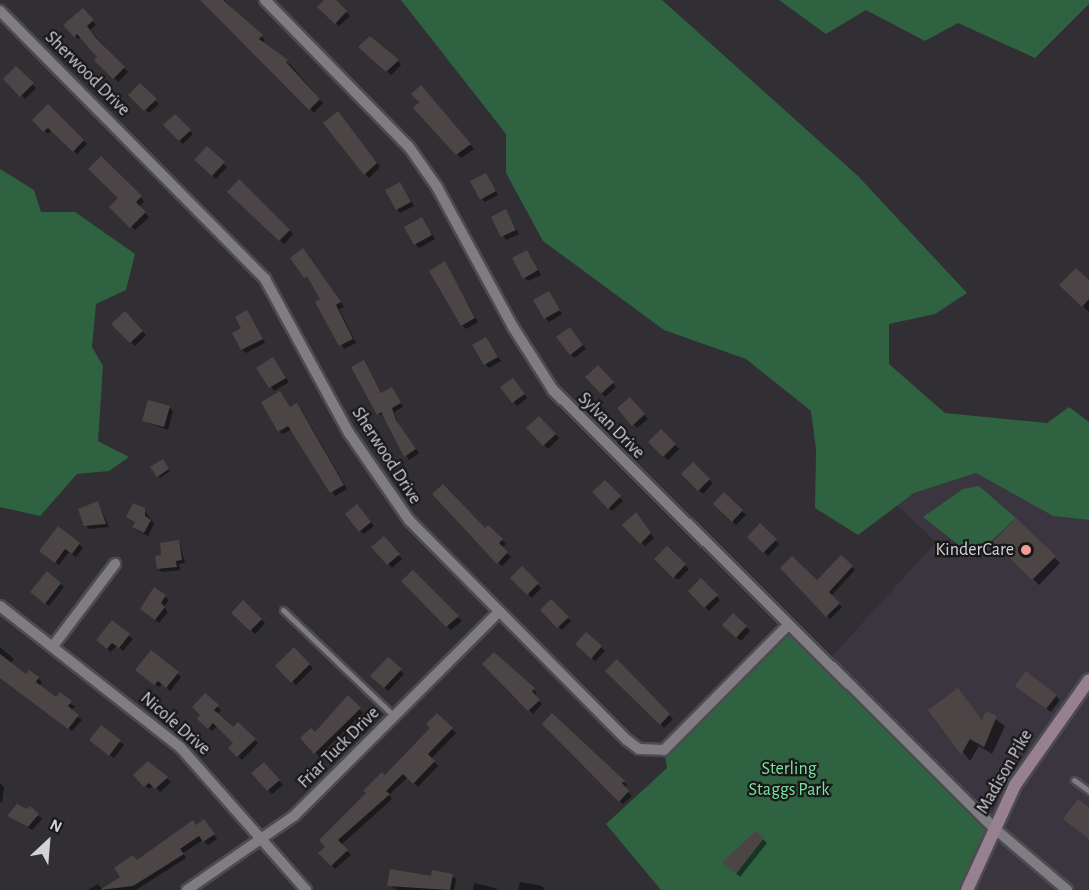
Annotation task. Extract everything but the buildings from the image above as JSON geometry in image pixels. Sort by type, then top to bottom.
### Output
[{"type":"main road","name":"Madison Pike","points":[[967,890],[994,828],[1024,769],[1089,680]]},
{"type":"street","name":"Sylvan Drive","points":[[265,0],[409,147],[437,187],[513,327],[553,390],[994,828],[1067,890]]},
{"type":"street","name":"Sherwood Drive","points":[[0,11],[265,279],[349,433],[409,520],[627,740],[649,751],[664,750],[788,625]]},
{"type":"street","points":[[53,646],[115,564]]},
{"type":"street","name":"Nicole Drive","points":[[0,606],[180,747],[231,801],[261,842],[306,890]]},
{"type":"street","name":"Friar Tuck Drive","points":[[187,890],[261,842],[294,816],[499,612]]},
{"type":"lane","points":[[283,610],[394,716]]},
{"type":"lane","points":[[1074,780],[1089,791]]},
{"type":"shaded area","points":[[976,473],[1053,516],[1089,520],[1089,890],[967,890],[826,663],[936,542],[897,505],[914,493]]},
{"type":"green space","points":[[401,0],[662,0],[858,176],[967,293],[935,314],[889,324],[889,364],[945,413],[1047,423],[1069,407],[1089,422],[1089,520],[1053,516],[976,473],[914,493],[858,535],[815,508],[816,449],[811,411],[746,359],[664,330],[543,241],[506,173],[506,134]]},
{"type":"green space","points":[[779,0],[1089,0],[1089,4],[1035,58],[958,23],[925,41],[866,10],[826,34]]},
{"type":"green space","points":[[0,169],[34,190],[41,212],[75,212],[135,254],[126,290],[96,304],[92,347],[103,366],[98,441],[129,457],[109,471],[77,474],[40,516],[0,507]]},
{"type":"green space","points":[[979,486],[1016,518],[974,557],[923,517],[963,489]]},
{"type":"green space","name":"Sterling Staggs Park","points":[[788,625],[994,828],[967,890],[661,890],[606,824],[667,768],[664,750]]},
{"type":"place","name":"KinderCare","points":[[1026,550]]}]
